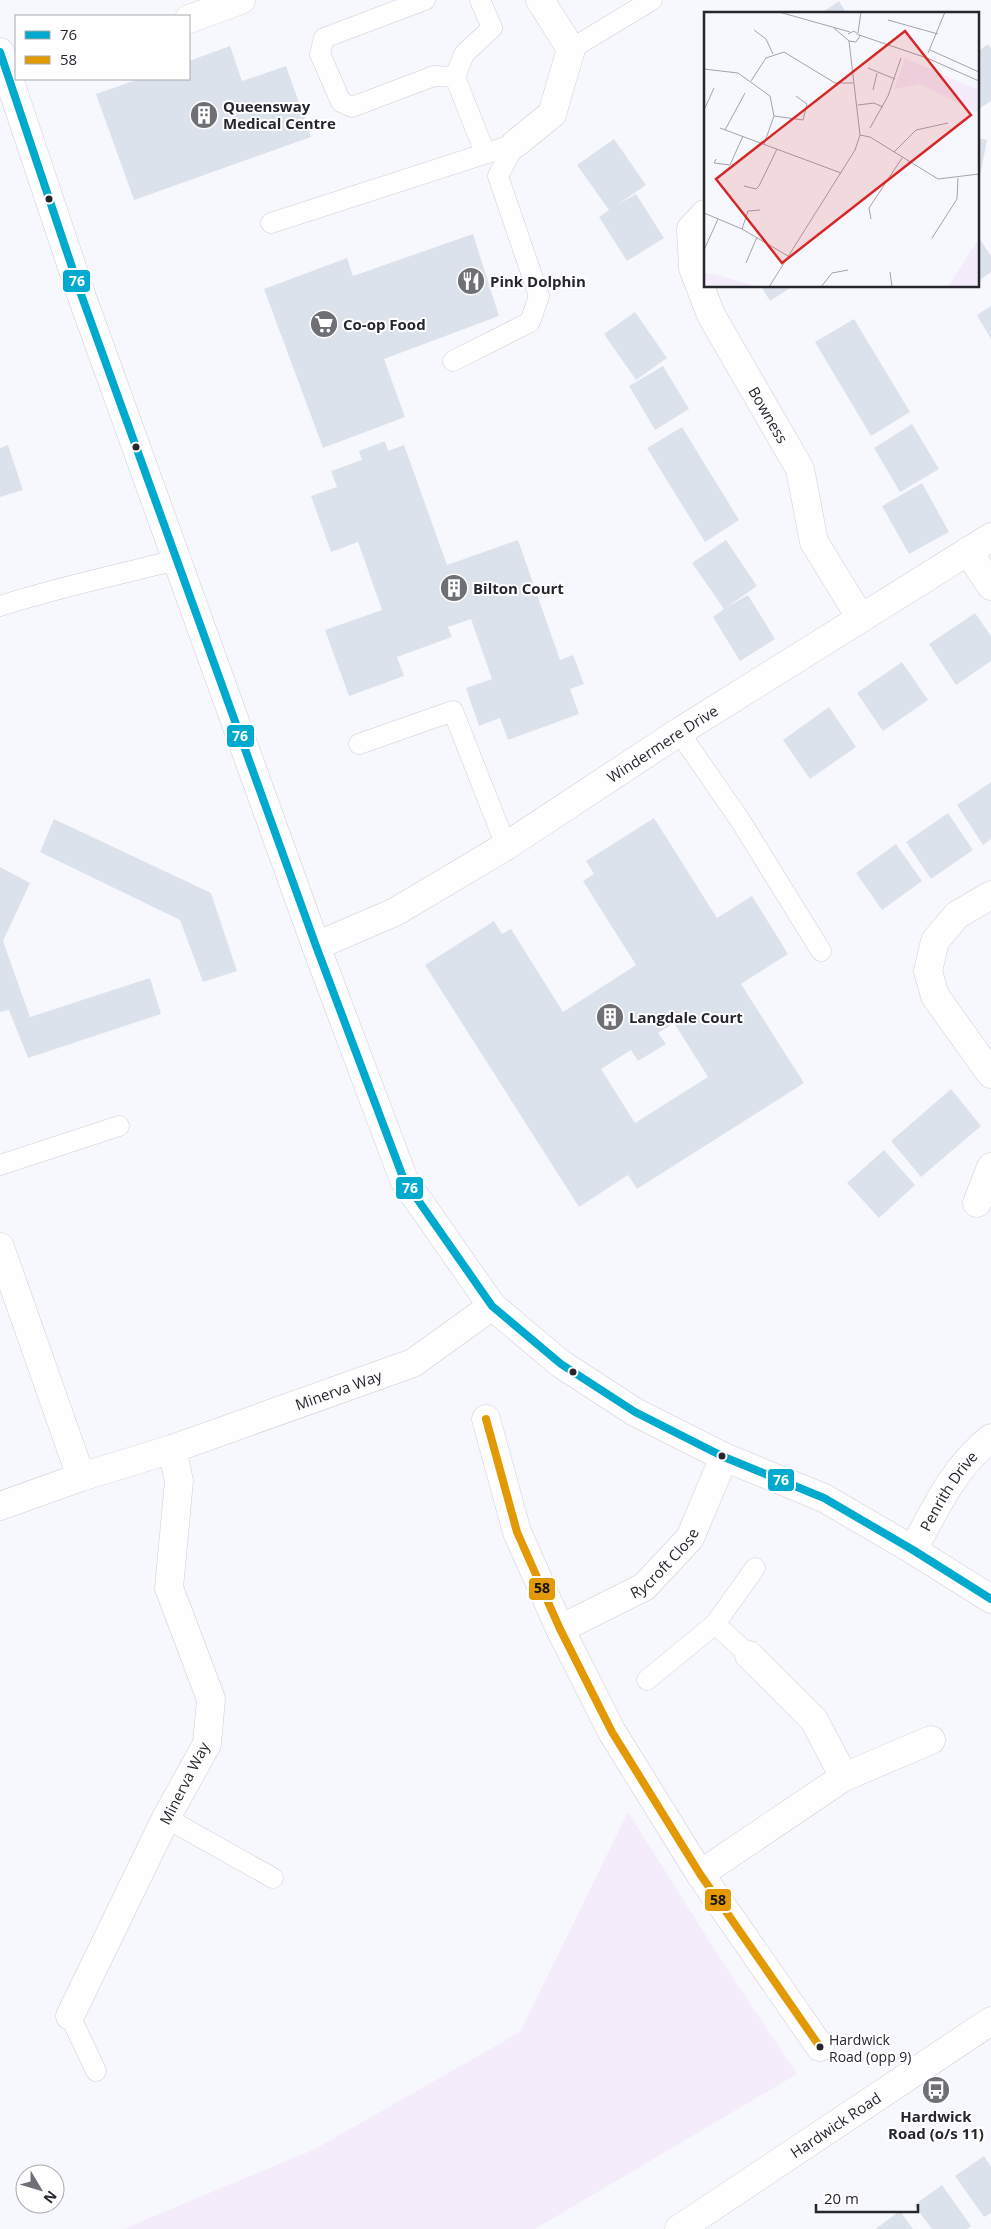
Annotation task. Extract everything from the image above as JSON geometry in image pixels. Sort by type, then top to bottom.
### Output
[{"type":"street","points":[[190,19],[242,0]]},
{"type":"street","points":[[515,144],[552,114],[571,49],[540,0]]},
{"type":"street","points":[[0,52],[15,76]]},
{"type":"street","points":[[18,81],[82,297],[316,946],[404,1180],[492,1306],[561,1364],[635,1412],[724,1457],[824,1498],[913,1550],[991,1599]]},
{"type":"street","name":"Bowness","points":[[704,215],[691,229],[694,268],[710,314],[800,469],[814,542],[860,618]]},
{"type":"street","name":"Windermere Drive","points":[[316,946],[395,912],[506,846],[679,732],[991,537]]},
{"type":"street","points":[[968,551],[991,586]]},
{"type":"street","points":[[991,895],[957,915],[935,941],[928,971],[935,996],[991,1074]]},
{"type":"street","points":[[977,1203],[991,1167]]},
{"type":"street","points":[[0,1246],[81,1477]]},
{"type":"street","name":"Minerva Way","points":[[0,1506],[81,1477],[172,1449],[413,1363],[492,1306]]},
{"type":"street","points":[[486,1419],[517,1532],[560,1629],[612,1732],[700,1874],[820,2047]]},
{"type":"street","name":"Penrith Drive","points":[[913,1550],[949,1483],[979,1447],[991,1438]]},
{"type":"street","name":"Minerva Way","points":[[70,2016],[166,1818],[207,1744],[211,1699],[169,1588],[179,1481],[172,1449]]},
{"type":"street","name":"Rycroft Close","points":[[560,1629],[644,1587],[690,1538],[724,1457]]},
{"type":"street","points":[[749,1655],[814,1720],[844,1776]]},
{"type":"street","points":[[700,1874],[844,1776],[931,1740]]},
{"type":"street","name":"Hardwick Road","points":[[679,2229],[991,2021]]},
{"type":"lane","points":[[425,0],[324,38],[320,54],[341,102],[352,107],[434,76],[454,76]]},
{"type":"lane","points":[[480,0],[492,28],[464,54],[454,76],[485,153]]},
{"type":"lane","points":[[571,49],[652,0]]},
{"type":"lane","points":[[271,223],[515,144]]},
{"type":"lane","points":[[453,361],[530,322],[539,296],[498,176],[515,144]]},
{"type":"lane","points":[[0,606],[58,588],[176,560]]},
{"type":"lane","points":[[359,744],[453,711],[506,846]]},
{"type":"lane","points":[[679,732],[740,820],[821,951]]},
{"type":"lane","points":[[0,1165],[119,1126]]},
{"type":"lane","points":[[647,1680],[715,1624],[755,1568]]},
{"type":"lane","points":[[715,1624],[749,1655]]},
{"type":"lane","points":[[166,1818],[273,1878]]},
{"type":"lane","points":[[70,2016],[96,2072]]},
{"type":"shaded area","points":[[628,1812],[725,1966],[797,2074],[535,2229],[123,2229],[315,2149],[520,2032]]},
{"type":"building","points":[[839,1],[846,12],[823,12]]},
{"type":"building","points":[[988,44],[991,48],[991,101],[978,109],[978,51]]},
{"type":"building","name":"Queensway Medical Centre","points":[[230,46],[242,81],[286,66],[311,137],[134,200],[96,94],[136,80],[190,80],[190,61]]},
{"type":"building","points":[[978,138],[987,140],[978,187]]},
{"type":"building","points":[[614,139],[646,185],[617,205],[636,194],[664,238],[627,261],[599,217],[609,210],[577,165]]},
{"type":"building","points":[[473,234],[499,316],[384,359],[405,417],[323,448],[264,289],[347,258],[353,276]]},
{"type":"building","points":[[978,236],[991,256],[991,272],[978,281]]},
{"type":"building","points":[[762,288],[790,288],[770,301]]},
{"type":"building","points":[[991,306],[991,339],[977,315]]},
{"type":"building","points":[[635,312],[667,358],[636,380],[604,334]]},
{"type":"building","points":[[854,319],[910,412],[871,436],[815,342]]},
{"type":"building","points":[[663,366],[689,409],[655,430],[629,386]]},
{"type":"building","points":[[912,424],[939,469],[900,492],[874,448]]},
{"type":"building","points":[[682,427],[739,520],[705,542],[647,448]]},
{"type":"building","name":"Bilton Court","points":[[385,441],[388,451],[404,445],[447,565],[518,540],[560,660],[573,655],[584,684],[570,689],[579,714],[508,740],[500,718],[479,726],[466,688],[492,679],[471,619],[448,627],[452,637],[397,657],[404,676],[349,696],[325,630],[382,610],[358,542],[331,552],[311,496],[337,487],[331,471],[362,460],[359,451]]},
{"type":"building","points":[[8,445],[23,490],[0,497],[0,448]]},
{"type":"building","points":[[922,483],[949,532],[909,554],[882,506]]},
{"type":"building","points":[[726,540],[757,586],[727,607],[748,595],[775,639],[740,661],[713,617],[724,609],[692,563]]},
{"type":"building","points":[[975,613],[991,636],[991,661],[956,685],[929,644]]},
{"type":"building","points":[[902,662],[928,700],[883,731],[857,693]]},
{"type":"building","points":[[829,707],[856,747],[810,779],[783,740]]},
{"type":"building","points":[[991,782],[991,839],[983,845],[957,805]]},
{"type":"building","points":[[948,813],[973,850],[931,879],[906,842]]},
{"type":"building","name":"Langdale Court","points":[[654,818],[717,918],[752,896],[788,954],[741,984],[804,1083],[637,1189],[628,1175],[579,1207],[425,965],[494,921],[502,934],[511,929],[563,1012],[636,965],[583,881],[594,874],[586,861]],"holes":[[[674,1023],[708,1077],[635,1123],[601,1069],[631,1050],[638,1061],[666,1044],[658,1033]]]},
{"type":"building","points":[[54,819],[211,893],[237,971],[203,982],[180,920],[40,852]]},
{"type":"building","points":[[896,844],[922,881],[882,910],[856,873]]},
{"type":"building","points":[[0,867],[30,883],[3,941],[30,1017],[150,978],[161,1014],[28,1058],[9,1010],[0,1012]]},
{"type":"building","points":[[951,1089],[981,1126],[921,1177],[891,1141]]},
{"type":"building","points":[[884,1150],[915,1185],[879,1218],[847,1183]]},
{"type":"building","points":[[984,2156],[991,2167],[991,2213],[984,2217],[955,2176]]},
{"type":"building","points":[[942,2185],[971,2226],[967,2229],[932,2229],[914,2205]]},
{"type":"building","points":[[900,2211],[913,2229],[875,2229]]},
{"type":"transit line","name":"76","points":[[0,52],[82,297],[316,946],[404,1180],[492,1306],[561,1364],[635,1412],[724,1457],[824,1498],[913,1550],[991,1599]]},
{"type":"transit line","name":"58","points":[[486,1419],[517,1532],[560,1629],[612,1732],[700,1874],[820,2047]]},
{"type":"place","name":"Queensway Medical Centre","points":[[204,115]]},
{"type":"place","name":"Pink Dolphin","points":[[471,281]]},
{"type":"place","name":"Co-op Food","points":[[324,324]]},
{"type":"place","name":"Bilton Court","points":[[454,588]]},
{"type":"place","name":"Langdale Court","points":[[610,1017]]},
{"type":"place","name":"Hardwick Road (opp 9)","points":[[820,2047]]},
{"type":"place","name":"Hardwick Road (o/s 11)","points":[[936,2090]]}]
